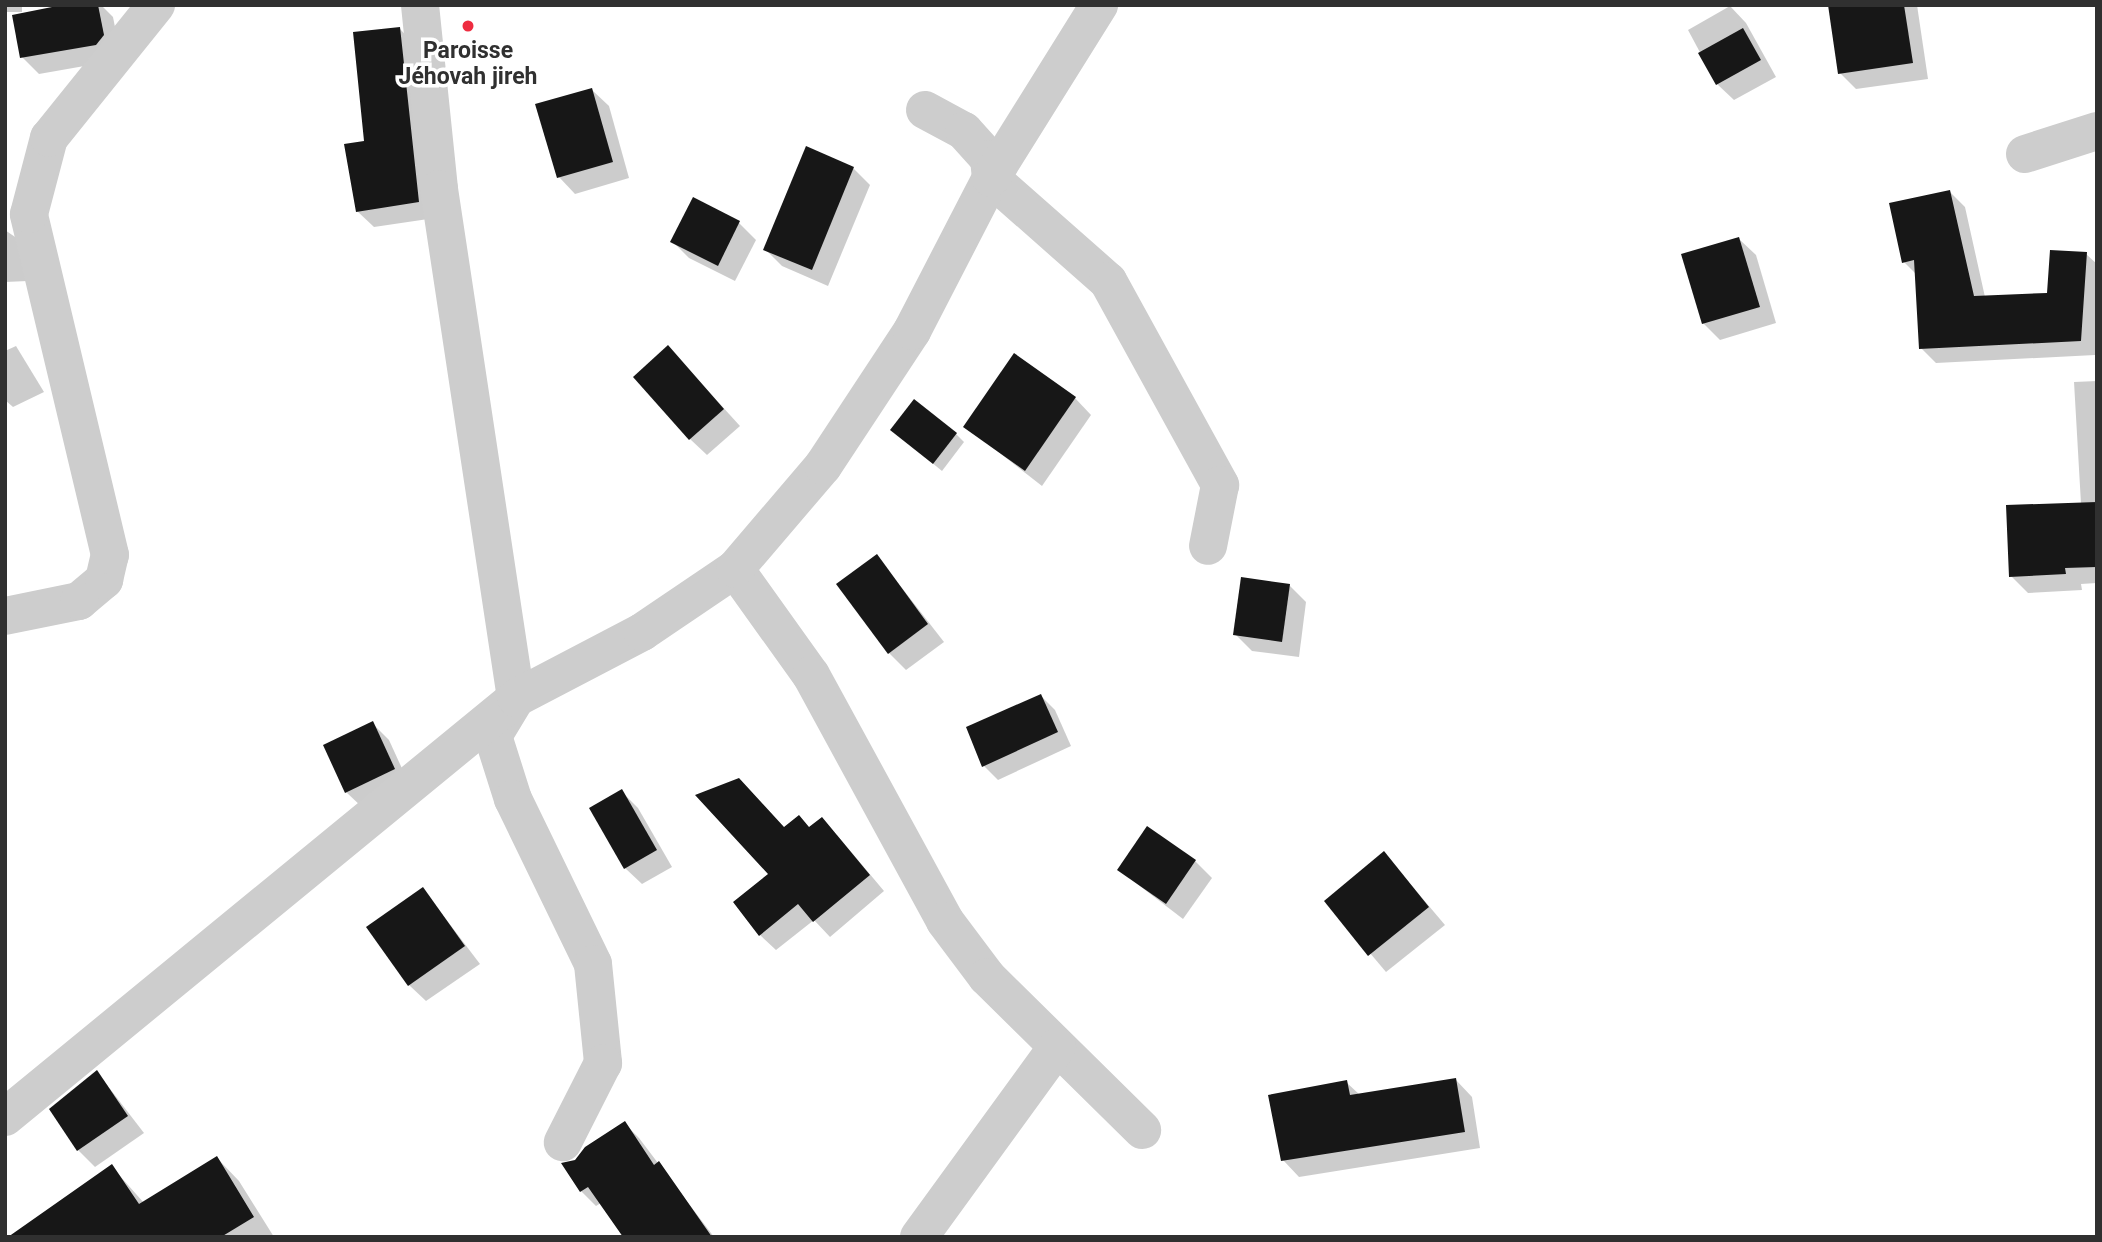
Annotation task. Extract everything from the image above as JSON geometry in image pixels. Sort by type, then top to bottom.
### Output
[{"type":"street","points":[[5,616],[79,601],[104,580],[110,555],[29,214],[49,138],[156,5]]},
{"type":"street","points":[[420,5],[439,189],[516,698],[494,736],[499,765],[593,964],[603,1063],[563,1142]]},
{"type":"street","points":[[5,1117],[516,698],[642,632],[735,569],[823,466],[912,331],[991,178],[1099,5]]},
{"type":"street","points":[[925,110],[964,131],[989,159],[991,178],[1108,281],[1220,485],[1208,546]]},
{"type":"street","points":[[2025,154],[2097,131]]},
{"type":"street","points":[[735,569],[811,675],[945,921],[987,977],[1142,1130]]},
{"type":"street","points":[[919,1237],[1058,1047]]},
{"type":"building","points":[[62,5],[98,5],[104,35],[96,45],[20,58],[12,15]]},
{"type":"building","points":[[1828,5],[1904,5],[1913,63],[1838,74]]},
{"type":"building","points":[[400,27],[419,202],[356,212],[344,144],[364,141],[353,32]]},
{"type":"building","points":[[1743,28],[1761,60],[1716,85],[1698,53]]},
{"type":"building","points":[[592,88],[613,162],[557,178],[535,104]]},
{"type":"building","points":[[806,146],[854,167],[812,270],[763,250]]},
{"type":"building","points":[[1950,190],[1974,296],[2047,293],[2050,250],[2087,252],[2081,341],[1919,349],[1914,260],[1902,263],[1889,203]]},
{"type":"building","points":[[693,197],[740,221],[718,266],[670,242]]},
{"type":"building","points":[[1739,237],[1760,307],[1702,324],[1681,254]]},
{"type":"building","points":[[668,345],[724,409],[689,440],[633,377]]},
{"type":"building","points":[[1014,353],[1076,397],[1025,471],[963,427]]},
{"type":"building","points":[[914,399],[957,433],[933,464],[890,430]]},
{"type":"building","points":[[2097,502],[2097,567],[2065,568],[2066,574],[2009,577],[2006,505]]},
{"type":"building","points":[[877,554],[928,624],[888,654],[836,584]]},
{"type":"building","points":[[1241,577],[1290,584],[1282,642],[1233,635]]},
{"type":"building","points":[[1041,694],[1058,732],[982,767],[966,727]]},
{"type":"building","points":[[373,721],[395,769],[345,793],[323,745]]},
{"type":"building","points":[[739,778],[784,827],[799,815],[809,827],[822,817],[870,875],[813,922],[798,904],[759,936],[733,902],[768,874],[695,795]]},
{"type":"building","points":[[622,789],[657,850],[624,869],[589,808]]},
{"type":"building","points":[[1147,826],[1196,860],[1166,904],[1117,870]]},
{"type":"building","points":[[1384,851],[1429,907],[1368,956],[1324,901]]},
{"type":"building","points":[[423,887],[465,946],[408,986],[366,927]]},
{"type":"building","points":[[97,1070],[128,1116],[77,1151],[49,1109]]},
{"type":"building","points":[[1456,1078],[1465,1132],[1281,1161],[1268,1095],[1347,1080],[1350,1095]]},
{"type":"building","points":[[625,1121],[654,1165],[659,1161],[712,1237],[623,1237],[588,1187],[580,1192],[561,1163],[575,1160],[585,1147]]},
{"type":"building","points":[[217,1156],[254,1217],[221,1237],[8,1237],[112,1164],[139,1204]]},
{"type":"place","name":"Paroisse Jéhovah jireh","points":[[468,26]]}]
